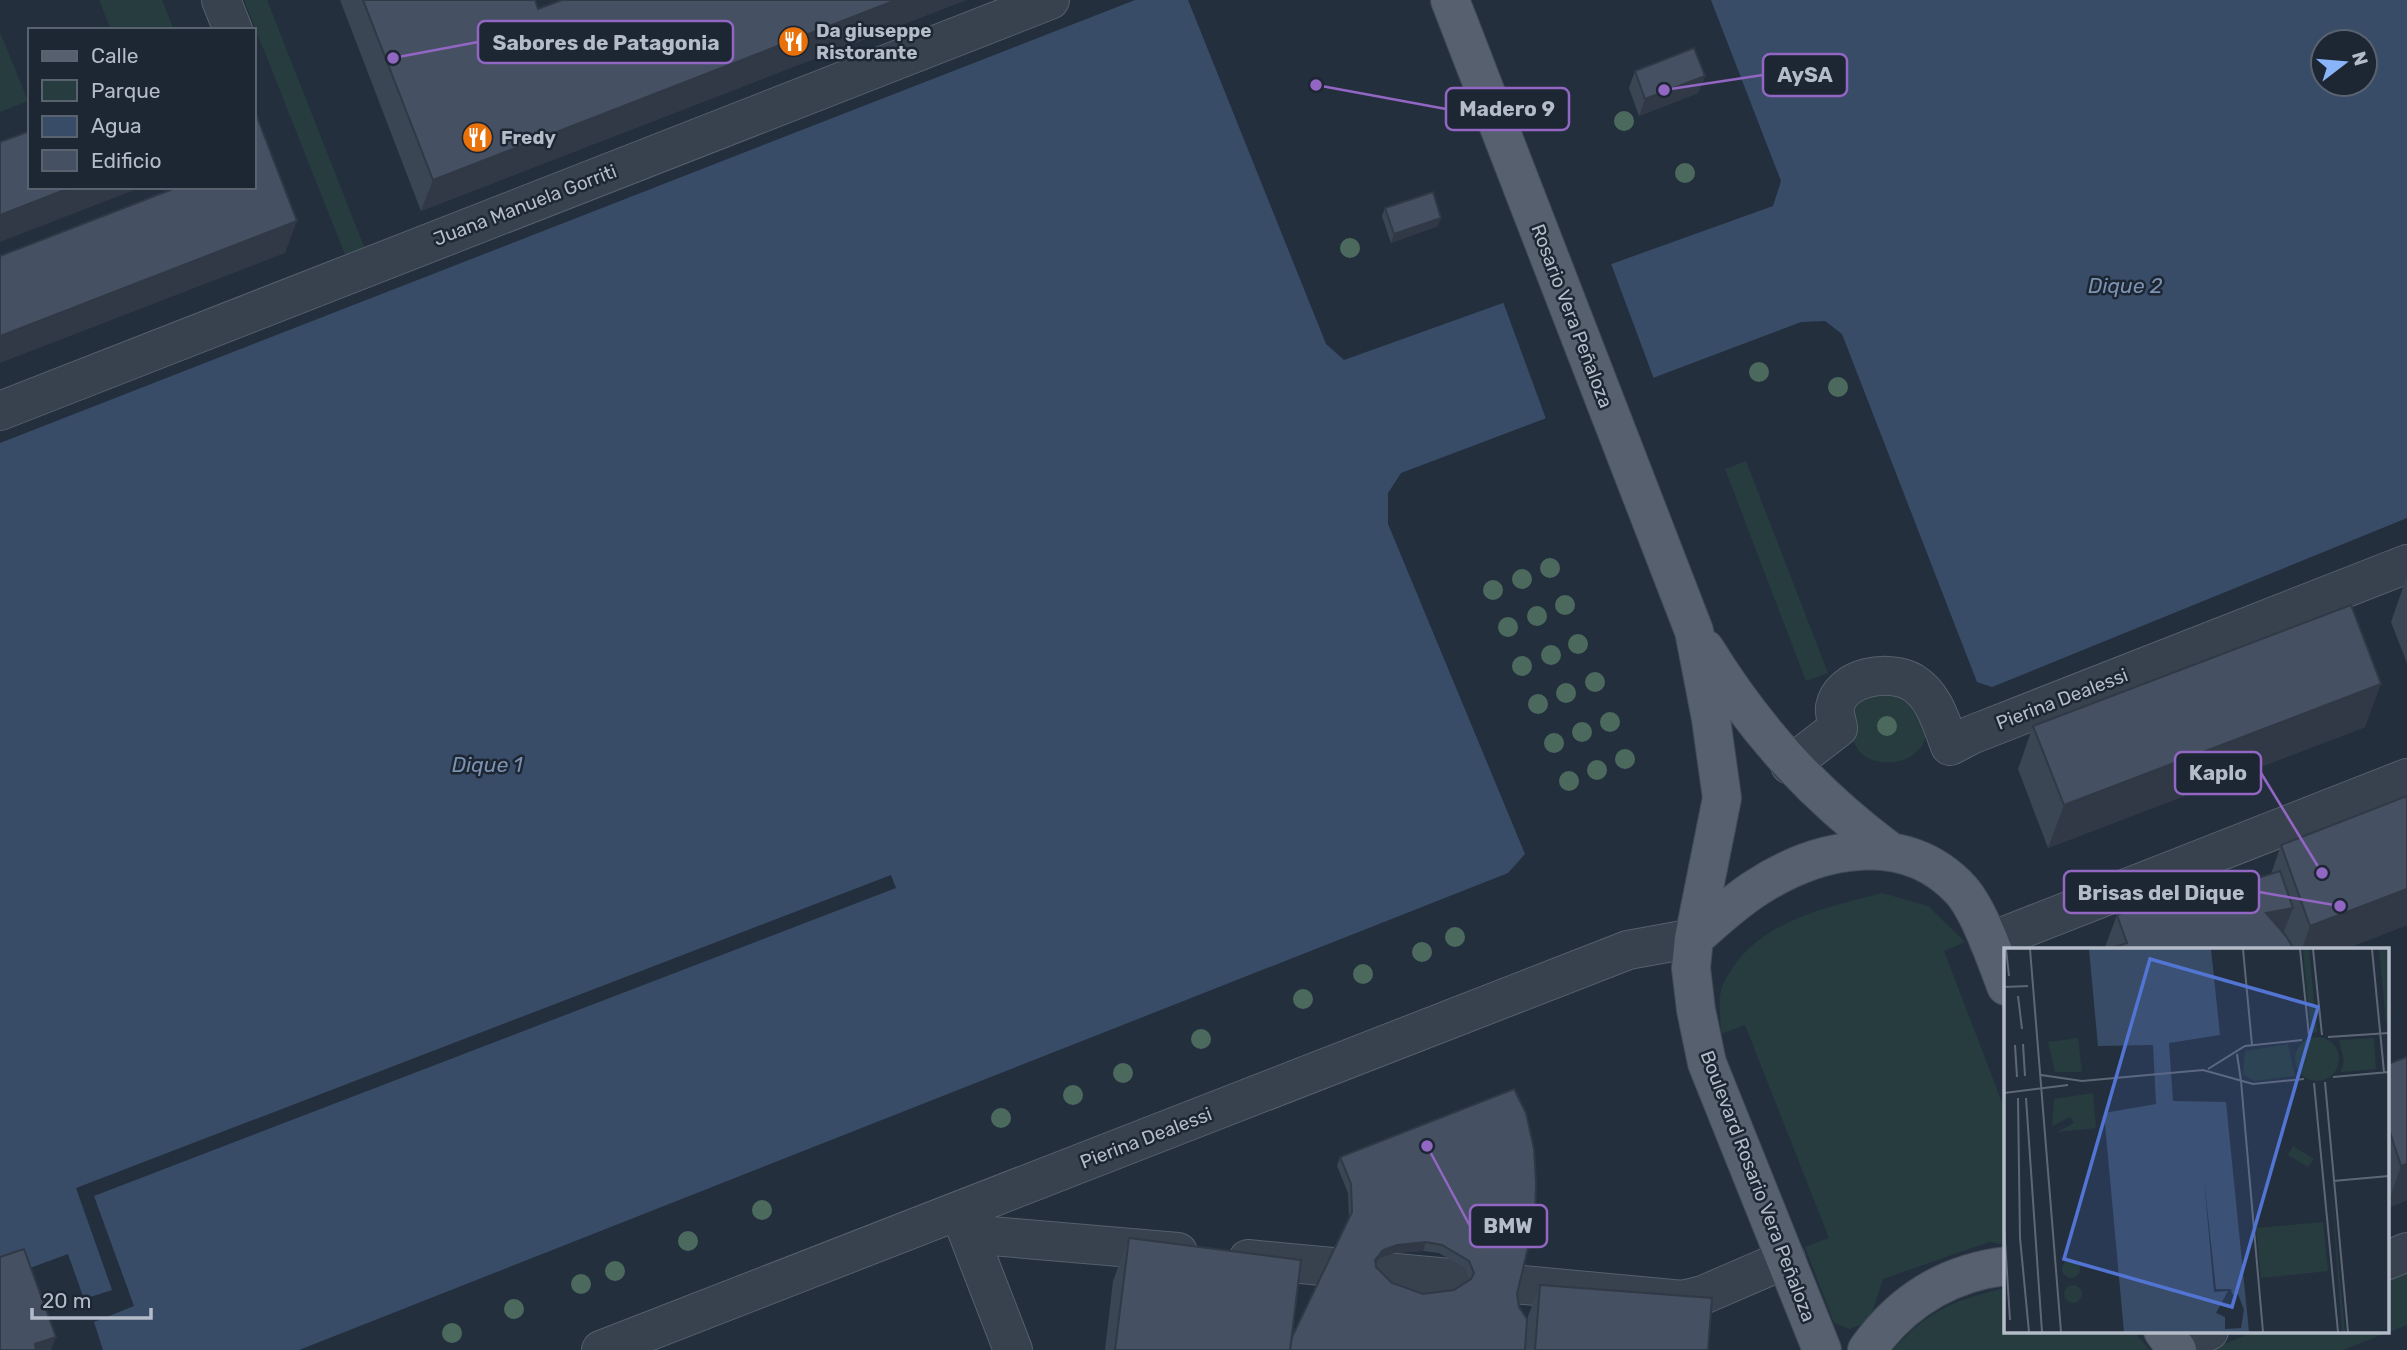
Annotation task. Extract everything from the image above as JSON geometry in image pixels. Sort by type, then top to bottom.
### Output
[{"type":"main road","name":"Rosario Vera Peñaloza","points":[[1450,0],[1694,631],[1711,719],[1722,798],[1694,938]]},
{"type":"main road","name":"Rosario Vera Peñaloza","points":[[1694,631],[1721,675],[1790,765],[1839,813],[1888,850]]},
{"type":"main road","points":[[1694,938],[1741,898],[1776,876],[1833,855],[1888,850],[1921,858],[1961,891],[1989,942],[2004,981]]},
{"type":"main road","name":"Boulevard Rosario Vera Peñaloza","points":[[1694,938],[1692,979],[1707,1063],[1822,1350]]},
{"type":"main road","points":[[1867,1350],[1900,1310],[1924,1293],[1953,1278],[2004,1266]]},
{"type":"street","points":[[221,0],[232,28]]},
{"type":"street","name":"Juana Manuela Gorriti","points":[[0,411],[1050,0]]},
{"type":"street","name":"Pierina Dealessi","points":[[1790,765],[1838,728],[1835,707],[1843,691],[1861,680],[1884,675],[1912,682],[1934,702],[1950,746],[2407,564]]},
{"type":"street","points":[[1989,942],[2407,778]]},
{"type":"street","name":"Pierina Dealessi","points":[[601,1350],[964,1223],[1628,950],[1694,938]]},
{"type":"street","points":[[1013,1350],[964,1223],[1684,1300],[1703,1295],[1786,1259]]},
{"type":"street","points":[[2390,1259],[2407,1252]]},
{"type":"street","points":[[2171,1341],[2205,1332]]},
{"type":"green space","points":[[99,0],[162,0],[173,28],[110,28]]},
{"type":"green space","points":[[244,0],[267,0],[365,249],[346,257]]},
{"type":"green space","points":[[0,32],[28,101],[0,112]]},
{"type":"green space","points":[[1746,461],[1828,673],[1806,681],[1725,469]]},
{"type":"green space","points":[[1902,692],[1924,718],[1925,738],[1918,750],[1906,759],[1892,762],[1877,761],[1864,755],[1855,744],[1852,727],[1858,705],[1868,695]]},
{"type":"green space","points":[[1882,893],[1928,906],[1965,942],[1944,951],[2004,1108],[2004,1245],[1989,1242],[1883,1279],[1869,1322],[1849,1329],[1834,1323],[1805,1247],[1829,1238],[1745,1025],[1721,1034],[1720,1009],[1723,985],[1751,946],[1791,921]]},
{"type":"green space","points":[[2407,1272],[2407,1325],[2390,1332],[2390,1279]]},
{"type":"green space","points":[[2004,1289],[2004,1332],[2134,1332],[2150,1350],[1893,1350],[1931,1316],[1972,1297]]},
{"type":"green space","points":[[2254,1332],[2389,1332],[2343,1350],[2208,1350]]},
{"type":"water","name":"Dique 1","points":[[1135,0],[1188,0],[1326,344],[1344,360],[1773,206],[1781,181],[1711,0],[2407,0],[2407,518],[1992,687],[1977,682],[1842,334],[1825,321],[1801,322],[1401,473],[1388,493],[1388,524],[1525,854],[1508,873],[299,1350],[0,1350],[0,443]]},
{"type":"pier","points":[[1610,261],[1654,379],[1546,419],[1502,299]]},
{"type":"pier","points":[[891,875],[896,888],[94,1196],[134,1306],[94,1322],[103,1350],[0,1350],[0,1279],[68,1254],[84,1299],[112,1290],[76,1188]]},
{"type":"building","points":[[363,0],[535,0],[538,9],[562,0],[896,0],[433,180]]},
{"type":"building","points":[[1694,48],[1705,76],[1645,99],[1635,71]]},
{"type":"building","points":[[256,114],[297,221],[0,336],[0,256],[173,189],[256,189]]},
{"type":"building","points":[[28,132],[28,189],[67,189],[0,215],[0,142]]},
{"type":"building","points":[[1433,192],[1441,218],[1394,234],[1385,208]]},
{"type":"building","points":[[2351,605],[2381,684],[2064,805],[2033,726]]},
{"type":"building","points":[[2407,796],[2407,889],[2310,926],[2281,845]]},
{"type":"building","points":[[2280,871],[2293,908],[2266,913],[2293,948],[2111,948],[2127,943],[2117,915],[2233,874],[2236,885]]},
{"type":"building","points":[[2407,1057],[2407,1164],[2401,1166],[2390,1132],[2390,1063]]},
{"type":"building","points":[[1514,1089],[1526,1113],[1534,1149],[1536,1183],[1535,1218],[1517,1294],[1519,1307],[1527,1319],[1525,1350],[1290,1350],[1292,1337],[1352,1212],[1351,1184],[1340,1157]],"holes":[[[1426,1242],[1442,1245],[1469,1261],[1474,1273],[1471,1279],[1454,1290],[1423,1294],[1392,1283],[1376,1267],[1375,1260],[1383,1250],[1397,1245]]]},
{"type":"building","points":[[1129,1238],[1301,1260],[1290,1350],[1115,1350]]},
{"type":"building","points":[[24,1249],[56,1337],[35,1344],[36,1350],[0,1350],[0,1257]]},
{"type":"building","points":[[1540,1285],[1712,1298],[1708,1350],[1535,1350]]},
{"type":"place","name":"Da giuseppe Ristorante","points":[[793,41]]},
{"type":"place","name":"Sabores de Patagonia","points":[[393,58]]},
{"type":"place","name":"Madero 9","points":[[1316,85]]},
{"type":"place","name":"AySA","points":[[1664,90]]},
{"type":"place","name":"Fredy","points":[[478,137]]},
{"type":"place","name":"Kaplo","points":[[2322,873]]},
{"type":"place","name":"Brisas del Dique","points":[[2340,906]]},
{"type":"place","name":"BMW","points":[[1427,1146]]},
{"type":"water label","name":"Dique 2","points":[[2125,285]]}]
